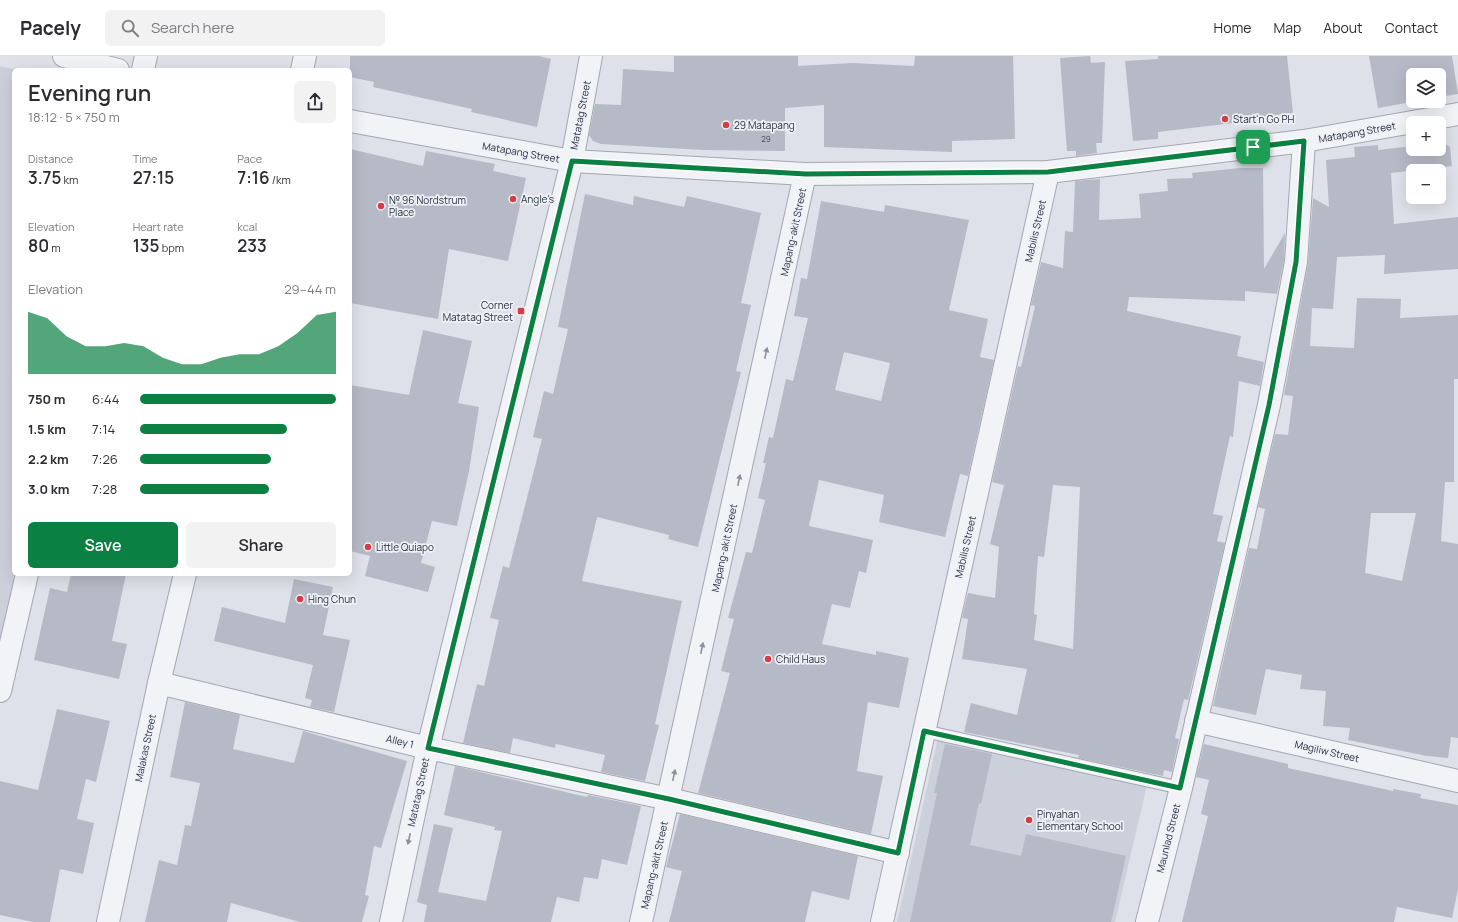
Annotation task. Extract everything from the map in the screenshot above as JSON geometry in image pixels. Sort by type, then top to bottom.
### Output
[{"type":"street","points":[[64,56],[110,68]]},
{"type":"street","points":[[143,68],[146,56]]},
{"type":"street","points":[[302,68],[305,56]]},
{"type":"street","name":"Matatag Street","points":[[391,922],[428,748],[572,161],[591,56]]},
{"type":"street","name":"Matapang Street","points":[[352,121],[572,161],[806,174],[1048,172],[1304,141],[1458,114]]},
{"type":"street","name":"Maunlad Street","points":[[1147,922],[1196,721],[1269,405],[1296,262],[1304,141]]},
{"type":"street","name":"Mabilis Street","points":[[882,922],[1048,172]]},
{"type":"street","name":"Mapang-akit Street","points":[[641,922],[806,174]]},
{"type":"street","points":[[0,691],[27,576]]},
{"type":"street","name":"Malakas Street","points":[[108,922],[159,683],[185,576]]},
{"type":"street","name":"Alley 1","points":[[159,683],[428,748],[669,799],[898,853]]},
{"type":"street","name":"Magiliw Street","points":[[1196,721],[1458,782]]},
{"type":"lane","points":[[924,731],[1180,788]]},
{"type":"shaded area","points":[[0,66],[12,69],[12,576],[19,576],[0,662]]},
{"type":"shaded area","name":"Pinyahan Elementary School","points":[[938,738],[1147,785],[1115,922],[897,922]]},
{"type":"building","points":[[350,56],[539,56],[551,59],[537,127],[471,112],[472,109],[373,87],[374,82],[352,77],[352,68],[350,68]]},
{"type":"building","points":[[674,56],[798,56],[798,66],[853,63],[914,66],[915,56],[1013,56],[1015,139],[952,141],[952,152],[824,147],[824,105],[785,108],[785,151],[703,150],[601,144],[593,141],[589,135],[595,104],[621,105],[623,69],[674,72]]},
{"type":"building","points":[[1090,56],[1091,63],[1105,62],[1102,143],[1096,143],[1097,153],[1076,156],[1076,151],[1067,151],[1060,58]]},
{"type":"building","points":[[1158,56],[1287,56],[1293,113],[1233,120],[1233,123],[1158,132],[1158,139],[1133,141],[1125,61],[1158,59]]},
{"type":"building","points":[[1369,56],[1452,56],[1458,94],[1446,96],[1446,68],[1406,68],[1406,103],[1378,108]]},
{"type":"building","points":[[1446,144],[1450,147],[1452,166],[1446,167],[1446,164],[1406,164],[1406,171],[1391,173],[1394,224],[1458,217],[1458,269],[1384,274],[1385,255],[1337,257],[1333,309],[1312,308],[1310,346],[1354,348],[1357,298],[1401,299],[1400,318],[1458,315],[1458,379],[1454,379],[1454,482],[1445,482],[1441,541],[1458,544],[1458,738],[1451,737],[1448,758],[1427,756],[1348,740],[1350,728],[1323,726],[1326,691],[1300,689],[1302,675],[1266,669],[1256,715],[1213,706],[1249,548],[1257,549],[1265,509],[1258,507],[1275,434],[1288,435],[1293,396],[1284,395],[1308,264],[1313,198],[1329,207],[1326,160],[1355,157],[1354,147],[1378,145],[1378,150],[1406,147],[1406,156],[1446,156]],"holes":[[[1371,513],[1416,513],[1402,581],[1365,573]]]},
{"type":"building","points":[[352,149],[423,166],[426,151],[495,164],[493,171],[526,178],[508,261],[449,249],[438,319],[352,303]]},
{"type":"building","points":[[1240,168],[1263,168],[1264,269],[1285,233],[1284,260],[1277,294],[1245,291],[1245,301],[1129,297],[1127,311],[1241,336],[1237,356],[1264,362],[1260,386],[1239,381],[1233,437],[1230,436],[1213,514],[1223,516],[1217,541],[1225,543],[1188,700],[1184,699],[1175,738],[1179,739],[1172,772],[1164,770],[1163,776],[1078,758],[1079,755],[964,732],[971,703],[1017,715],[1027,669],[962,659],[968,619],[962,618],[968,593],[995,598],[999,547],[990,544],[1004,485],[992,482],[1018,366],[1021,367],[1035,306],[1031,305],[1041,262],[1063,268],[1065,231],[1073,232],[1075,181],[1100,179],[1099,220],[1141,218],[1139,194],[1168,191],[1167,179],[1193,178],[1192,173]],"holes":[[[1053,485],[1080,487],[1073,649],[1034,640],[1037,615],[1034,614],[1038,556],[1044,557]]]},
{"type":"building","points":[[585,194],[633,205],[634,196],[684,207],[687,196],[761,213],[741,303],[751,305],[736,371],[741,372],[698,547],[668,539],[669,535],[597,517],[582,581],[682,601],[655,724],[659,725],[645,781],[601,772],[605,755],[556,744],[555,748],[513,738],[510,753],[463,743],[477,684],[484,686],[499,620],[490,618],[503,566],[509,568],[542,439],[533,437],[544,391],[553,394],[568,329],[558,327]]},
{"type":"building","points":[[821,201],[884,212],[885,205],[969,220],[949,310],[988,319],[980,357],[994,360],[968,476],[960,474],[945,537],[879,522],[884,495],[819,480],[809,526],[873,540],[866,573],[859,571],[850,608],[832,604],[822,644],[876,655],[876,651],[909,658],[899,708],[868,702],[857,771],[883,776],[871,834],[698,793],[730,673],[721,671],[734,619],[728,618],[746,552],[752,553],[765,500],[758,498],[766,463],[763,463],[769,437],[773,438],[786,379],[793,381],[808,318],[794,316],[801,278],[807,279]],"holes":[[[844,352],[890,363],[881,401],[835,390]]]},
{"type":"building","points":[[423,330],[472,341],[458,403],[479,407],[469,471],[457,526],[432,521],[421,563],[435,567],[428,592],[365,576],[370,556],[352,552],[352,385],[409,395]]},
{"type":"building","points":[[71,576],[126,576],[112,641],[127,644],[119,679],[34,660],[50,588],[67,592]]},
{"type":"building","points":[[294,579],[333,587],[323,635],[350,640],[334,712],[310,707],[312,700],[305,698],[313,665],[214,641],[222,607],[285,623]]},
{"type":"building","points":[[185,702],[240,715],[233,749],[294,763],[303,731],[407,761],[381,848],[374,846],[365,895],[369,896],[362,922],[300,922],[231,903],[227,922],[145,922],[159,860],[177,865],[185,825],[191,826],[200,783],[170,777]]},
{"type":"building","points":[[57,709],[110,721],[96,782],[86,779],[77,819],[94,823],[83,874],[60,869],[50,922],[33,922],[0,915],[0,781],[38,790]]},
{"type":"building","points":[[945,744],[992,754],[970,845],[1021,856],[1026,834],[1126,856],[1111,922],[910,922],[937,793],[934,793]]},
{"type":"building","points":[[1204,744],[1288,764],[1288,768],[1393,791],[1393,789],[1421,794],[1420,798],[1458,805],[1458,889],[1452,918],[1397,907],[1394,922],[1182,922],[1208,816],[1201,814],[1209,780],[1196,777]]},
{"type":"building","points":[[455,766],[587,797],[588,795],[641,806],[627,865],[602,859],[598,879],[584,877],[579,902],[557,897],[551,922],[424,922],[427,905],[417,902],[434,824],[453,828],[438,892],[486,901],[502,831],[494,830],[495,827],[444,815]]},
{"type":"building","points":[[680,814],[858,856],[849,900],[812,891],[805,922],[669,922],[682,871],[666,867]]},
{"type":"place","name":"Start'n Go PH","points":[[1225,119]]},
{"type":"place","name":"29 Matapang","points":[[726,125]]},
{"type":"place","name":"Angle’s","points":[[513,199]]},
{"type":"place","name":"№ 96 Nordstrum Place","points":[[381,206]]},
{"type":"place","name":"Corner Matatag Street","points":[[521,311]]},
{"type":"place","name":"Little Quiapo","points":[[368,547]]},
{"type":"place","name":"Hing Chun","points":[[300,599]]},
{"type":"place","name":"Child Haus","points":[[768,659]]},
{"type":"place","name":"Pinyahan Elementary School","points":[[1029,820]]},
{"type":"route","points":[[1304,141],[1296,262],[1269,405],[1180,788],[924,731],[898,853],[669,799],[428,748],[572,161],[806,174],[1048,172],[1253,147],[1304,141]]}]
